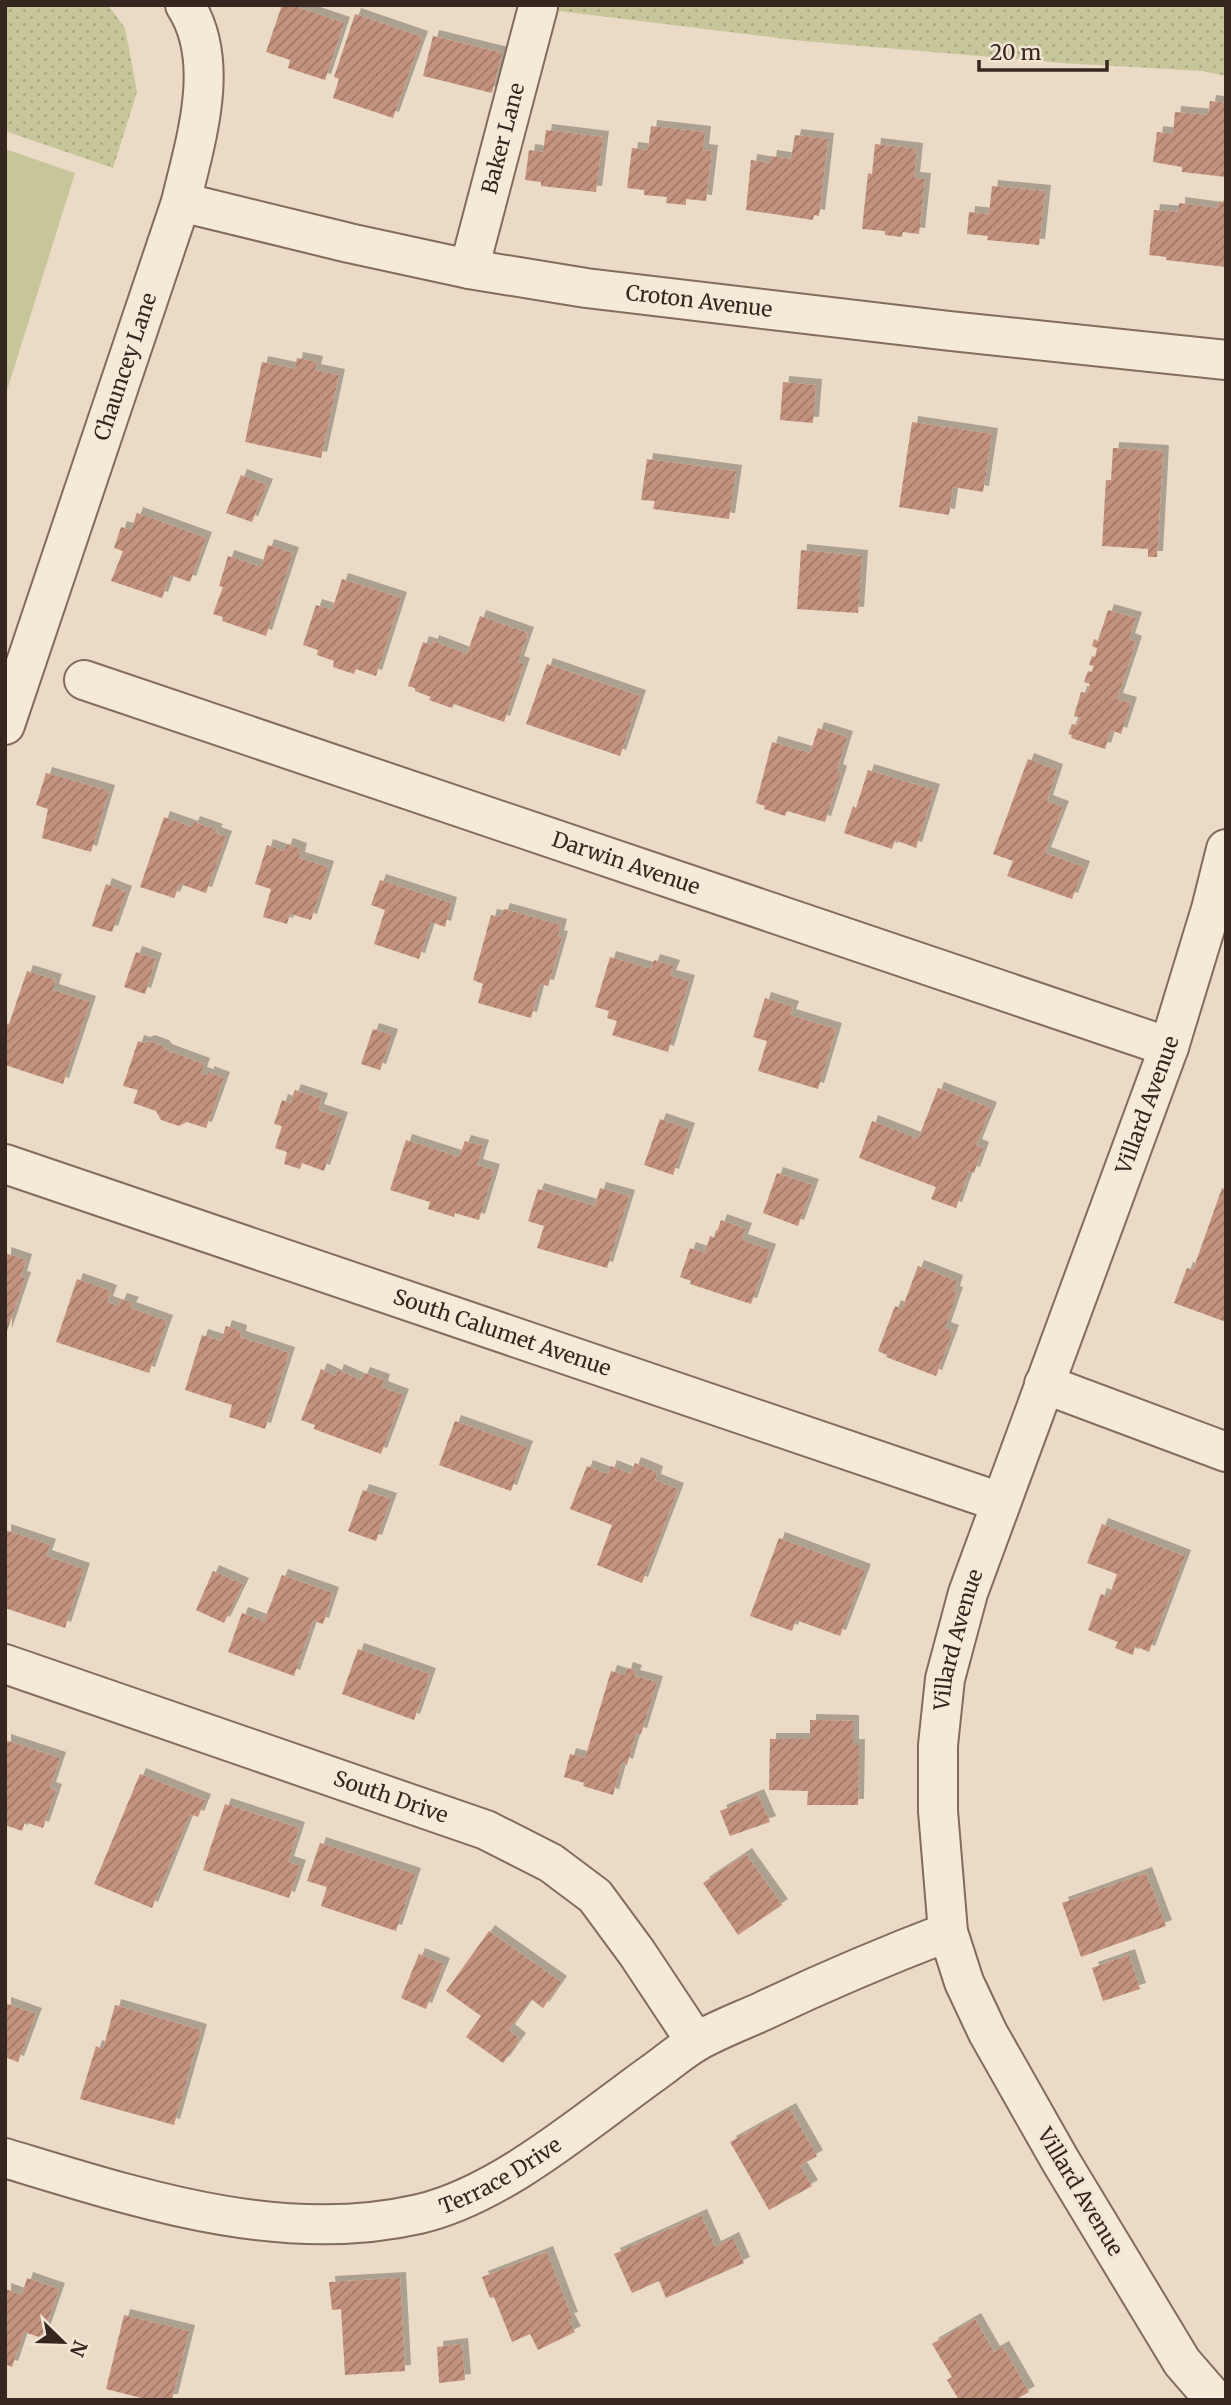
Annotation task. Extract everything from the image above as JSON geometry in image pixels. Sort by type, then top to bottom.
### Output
[{"type":"street","name":"Chauncey Lane","points":[[5,725],[17,658],[181,202],[201,119],[204,63],[199,36],[186,5]]},
{"type":"street","name":"Baker Lane","points":[[469,269],[538,7]]},
{"type":"street","name":"Croton Avenue","points":[[181,202],[469,269],[586,288],[1226,360]]},
{"type":"street","name":"Darwin Avenue","points":[[84,680],[1169,1046]]},
{"type":"street","name":"Villard Avenue","points":[[1215,2400],[1182,2362],[1060,2160],[988,2033],[964,1982],[948,1932],[938,1811],[938,1745],[945,1679],[968,1593],[1169,1046],[1211,909],[1226,849]]},
{"type":"street","name":"South Calumet Avenue","points":[[5,1164],[1000,1502]]},
{"type":"street","points":[[1044,1384],[1226,1452]]},
{"type":"street","name":"South Drive","points":[[5,1664],[486,1830],[551,1863],[595,1896],[637,1953],[696,2042]]},
{"type":"street","name":"Terrace Drive","points":[[5,2158],[187,2209],[230,2217],[290,2223],[349,2224],[420,2214],[463,2198],[512,2174],[696,2042],[852,1969],[948,1932]]},
{"type":"green space","points":[[5,5],[108,5],[125,28],[137,92],[113,168],[5,131]]},
{"type":"green space","points":[[552,5],[1226,5],[1226,76],[1202,71],[1062,63],[803,41],[551,10]]},
{"type":"green space","points":[[5,149],[75,173],[5,397]]},
{"type":"building","points":[[282,5],[291,5],[344,23],[325,80],[288,68],[290,60],[266,52]]},
{"type":"building","points":[[355,14],[422,37],[393,118],[333,98],[339,79],[334,77]]},
{"type":"building","points":[[433,36],[502,53],[492,93],[423,76]]},
{"type":"building","points":[[1210,101],[1226,103],[1226,177],[1182,172],[1182,167],[1153,162],[1157,132],[1173,134],[1175,112],[1208,115]]},
{"type":"building","points":[[651,126],[705,132],[703,150],[712,151],[706,201],[686,199],[686,205],[666,203],[667,197],[644,195],[644,190],[627,188],[632,148],[648,150]]},
{"type":"building","points":[[546,130],[603,137],[596,192],[541,186],[541,182],[525,180],[529,150],[543,152]]},
{"type":"building","points":[[795,135],[828,139],[819,216],[814,215],[813,220],[746,210],[751,160],[770,163],[771,156],[791,159]]},
{"type":"building","points":[[875,144],[917,149],[914,178],[925,179],[919,234],[903,232],[902,237],[885,235],[885,231],[862,229],[868,173],[872,174]]},
{"type":"building","points":[[992,186],[1045,191],[1039,245],[987,240],[988,236],[967,234],[969,212],[989,214]]},
{"type":"building","points":[[1219,201],[1226,203],[1226,267],[1166,260],[1166,257],[1149,255],[1154,210],[1179,212],[1179,203],[1217,208]]},
{"type":"building","points":[[297,358],[317,362],[315,370],[339,375],[321,458],[245,442],[262,362],[295,369]]},
{"type":"building","points":[[783,382],[816,385],[813,423],[780,420]]},
{"type":"building","points":[[912,422],[992,434],[983,492],[953,487],[949,515],[899,507]]},
{"type":"building","points":[[1113,448],[1163,451],[1157,557],[1148,557],[1148,549],[1102,546],[1106,480],[1111,480]]},
{"type":"building","points":[[647,459],[736,471],[729,519],[653,509],[655,501],[641,500]]},
{"type":"building","points":[[241,475],[267,485],[252,522],[226,513]]},
{"type":"building","points":[[137,513],[206,538],[190,582],[170,575],[162,598],[111,581],[123,551],[114,548],[121,527],[131,530]]},
{"type":"building","points":[[268,545],[293,553],[266,636],[222,621],[223,617],[213,614],[223,587],[219,586],[228,556],[261,567]]},
{"type":"building","points":[[801,550],[862,556],[858,613],[797,609]]},
{"type":"building","points":[[342,579],[401,598],[376,676],[356,669],[354,674],[333,667],[334,661],[317,655],[318,650],[303,645],[316,605],[332,610]]},
{"type":"building","points":[[1108,610],[1136,618],[1129,639],[1136,642],[1117,699],[1131,703],[1121,734],[1111,730],[1105,749],[1071,738],[1072,735],[1068,734],[1072,724],[1077,725],[1080,718],[1074,716],[1081,692],[1087,693],[1090,684],[1084,682],[1088,671],[1092,672],[1094,666],[1089,665],[1097,648],[1092,646],[1094,639],[1098,641]]},
{"type":"building","points":[[480,616],[528,633],[518,662],[524,664],[504,722],[454,704],[452,708],[429,700],[431,697],[408,686],[423,642],[432,645],[433,641],[467,654]]},
{"type":"building","points":[[547,664],[640,696],[620,756],[526,724]]},
{"type":"building","points":[[818,728],[847,737],[837,770],[841,772],[825,822],[787,811],[785,816],[764,809],[765,806],[756,803],[772,742],[810,753]]},
{"type":"building","points":[[1028,759],[1057,770],[1047,801],[1063,807],[1045,853],[1084,867],[1072,899],[1007,876],[1013,861],[993,854]]},
{"type":"building","points":[[868,770],[934,790],[916,848],[895,840],[892,849],[844,833],[853,806],[856,808]]},
{"type":"building","points":[[46,773],[109,791],[91,852],[42,838],[48,809],[36,805]]},
{"type":"building","points":[[164,817],[192,827],[194,822],[217,830],[215,833],[226,837],[206,893],[180,884],[174,898],[140,887]]},
{"type":"building","points":[[287,844],[301,849],[299,858],[328,867],[311,920],[290,914],[287,924],[263,917],[271,889],[255,884],[267,845],[284,851]]},
{"type":"building","points":[[380,880],[451,903],[445,927],[431,922],[419,959],[374,944],[385,910],[371,905]]},
{"type":"building","points":[[106,884],[126,892],[112,932],[92,926]]},
{"type":"building","points":[[504,909],[561,925],[558,936],[562,937],[548,986],[540,984],[531,1018],[478,1003],[483,984],[473,980],[491,915],[501,917]]},
{"type":"building","points":[[136,952],[156,959],[145,994],[124,987]]},
{"type":"building","points":[[610,957],[651,969],[654,960],[674,966],[670,976],[689,981],[668,1052],[612,1035],[617,1021],[607,1018],[609,1011],[595,1007]]},
{"type":"building","points":[[27,971],[56,980],[53,990],[90,1002],[63,1084],[5,1065],[5,1023],[9,1024]]},
{"type":"building","points":[[765,998],[793,1007],[790,1015],[836,1029],[818,1089],[758,1071],[767,1041],[753,1037]]},
{"type":"building","points":[[373,1029],[392,1035],[380,1070],[361,1064]]},
{"type":"building","points":[[138,1041],[149,1041],[163,1046],[166,1050],[204,1064],[201,1073],[208,1075],[208,1072],[224,1078],[206,1128],[187,1122],[179,1126],[161,1120],[156,1111],[133,1103],[138,1090],[123,1086]]},
{"type":"building","points":[[938,1088],[991,1108],[976,1145],[983,1148],[974,1173],[969,1171],[956,1208],[931,1199],[936,1187],[859,1158],[872,1121],[918,1139]]},
{"type":"building","points":[[295,1090],[322,1099],[318,1110],[342,1118],[324,1171],[302,1163],[300,1169],[284,1164],[287,1152],[275,1148],[282,1126],[274,1124],[282,1100],[290,1103]]},
{"type":"building","points":[[660,1119],[689,1129],[673,1175],[644,1165]]},
{"type":"building","points":[[406,1140],[459,1157],[465,1141],[483,1146],[477,1165],[494,1170],[479,1220],[455,1213],[454,1217],[428,1209],[430,1202],[390,1190]]},
{"type":"building","points":[[777,1173],[813,1185],[798,1226],[763,1213]]},
{"type":"building","points":[[600,1188],[629,1196],[607,1268],[537,1248],[544,1226],[528,1221],[538,1189],[595,1206]]},
{"type":"building","points":[[1222,1188],[1226,1190],[1226,1322],[1174,1303],[1187,1268],[1193,1270]]},
{"type":"building","points":[[721,1220],[746,1229],[742,1240],[770,1250],[751,1304],[690,1284],[691,1281],[680,1277],[690,1248],[705,1253],[710,1236],[715,1238]]},
{"type":"building","points":[[5,1253],[26,1260],[21,1277],[25,1278],[6,1334]]},
{"type":"building","points":[[918,1266],[957,1281],[954,1292],[957,1293],[945,1328],[953,1331],[936,1376],[886,1357],[887,1355],[878,1351],[895,1306],[902,1309]]},
{"type":"building","points":[[77,1279],[111,1291],[107,1302],[118,1306],[121,1299],[133,1303],[130,1308],[167,1321],[149,1373],[56,1342]]},
{"type":"building","points":[[226,1326],[241,1331],[240,1337],[289,1353],[265,1429],[229,1417],[232,1405],[185,1390],[202,1335],[221,1341]]},
{"type":"building","points":[[321,1369],[336,1376],[338,1370],[361,1380],[364,1373],[384,1380],[382,1387],[403,1395],[381,1454],[314,1429],[315,1425],[301,1420]]},
{"type":"building","points":[[455,1421],[527,1447],[511,1491],[439,1465]]},
{"type":"building","points":[[635,1463],[657,1472],[655,1480],[678,1489],[642,1583],[597,1565],[612,1525],[570,1509],[587,1466],[608,1474],[611,1466],[631,1474]]},
{"type":"building","points":[[363,1490],[391,1499],[376,1541],[348,1531]]},
{"type":"building","points":[[1102,1524],[1185,1556],[1149,1652],[1135,1646],[1133,1655],[1115,1648],[1118,1642],[1088,1630],[1101,1594],[1109,1597],[1117,1574],[1087,1563]]},
{"type":"building","points":[[5,1530],[50,1545],[46,1556],[84,1569],[65,1628],[5,1608]]},
{"type":"building","points":[[779,1538],[865,1570],[840,1636],[796,1620],[792,1631],[750,1616]]},
{"type":"building","points":[[213,1571],[243,1584],[224,1623],[196,1610]]},
{"type":"building","points":[[282,1575],[333,1593],[323,1624],[313,1621],[294,1676],[228,1652],[242,1613],[264,1621]]},
{"type":"building","points":[[358,1649],[430,1674],[414,1720],[342,1694]]},
{"type":"building","points":[[627,1668],[636,1671],[634,1676],[657,1682],[641,1734],[636,1733],[627,1765],[622,1763],[613,1795],[564,1777],[570,1754],[585,1758],[611,1671],[625,1675]]},
{"type":"building","points":[[810,1720],[853,1721],[853,1745],[859,1745],[858,1805],[807,1805],[808,1791],[769,1790],[770,1739],[810,1739]]},
{"type":"building","points":[[5,1740],[60,1758],[50,1788],[56,1790],[43,1828],[25,1822],[22,1831],[5,1825]]},
{"type":"building","points":[[140,1774],[205,1800],[198,1817],[190,1814],[152,1908],[94,1884]]},
{"type":"building","points":[[758,1795],[770,1822],[730,1836],[720,1811]]},
{"type":"building","points":[[225,1804],[299,1828],[288,1862],[300,1866],[289,1898],[203,1870]]},
{"type":"building","points":[[320,1843],[415,1874],[396,1931],[321,1906],[327,1887],[307,1881]]},
{"type":"building","points":[[746,1854],[782,1905],[738,1935],[703,1883]]},
{"type":"building","points":[[1146,1873],[1166,1926],[1081,1957],[1062,1903]]},
{"type":"building","points":[[489,1931],[561,1982],[543,2008],[531,1999],[509,2030],[520,2039],[503,2063],[466,2037],[481,2016],[446,1991]]},
{"type":"building","points":[[419,1954],[444,1964],[426,2009],[401,1998]]},
{"type":"building","points":[[1129,1955],[1140,1989],[1103,2001],[1092,1968]]},
{"type":"building","points":[[5,2003],[36,2014],[18,2062],[5,2057]]},
{"type":"building","points":[[115,2005],[201,2030],[174,2125],[80,2099],[96,2046],[103,2049]]},
{"type":"building","points":[[790,2109],[817,2156],[800,2166],[812,2186],[769,2210],[730,2142]]},
{"type":"building","points":[[701,2215],[715,2247],[733,2238],[744,2263],[666,2298],[659,2281],[632,2293],[614,2254]]},
{"type":"building","points":[[547,2252],[572,2318],[568,2319],[575,2332],[538,2350],[530,2334],[512,2342],[494,2297],[490,2298],[482,2277]]},
{"type":"building","points":[[27,2278],[59,2289],[42,2338],[24,2332],[12,2367],[5,2364],[5,2289],[22,2295]]},
{"type":"building","points":[[400,2278],[405,2371],[345,2375],[341,2309],[332,2310],[329,2282]]},
{"type":"building","points":[[124,2315],[189,2331],[172,2400],[149,2400],[106,2389]]},
{"type":"building","points":[[975,2319],[994,2352],[1003,2347],[1029,2392],[1015,2400],[959,2400],[947,2380],[952,2377],[932,2344]]},
{"type":"building","points":[[462,2344],[465,2380],[439,2383],[437,2347]]}]
